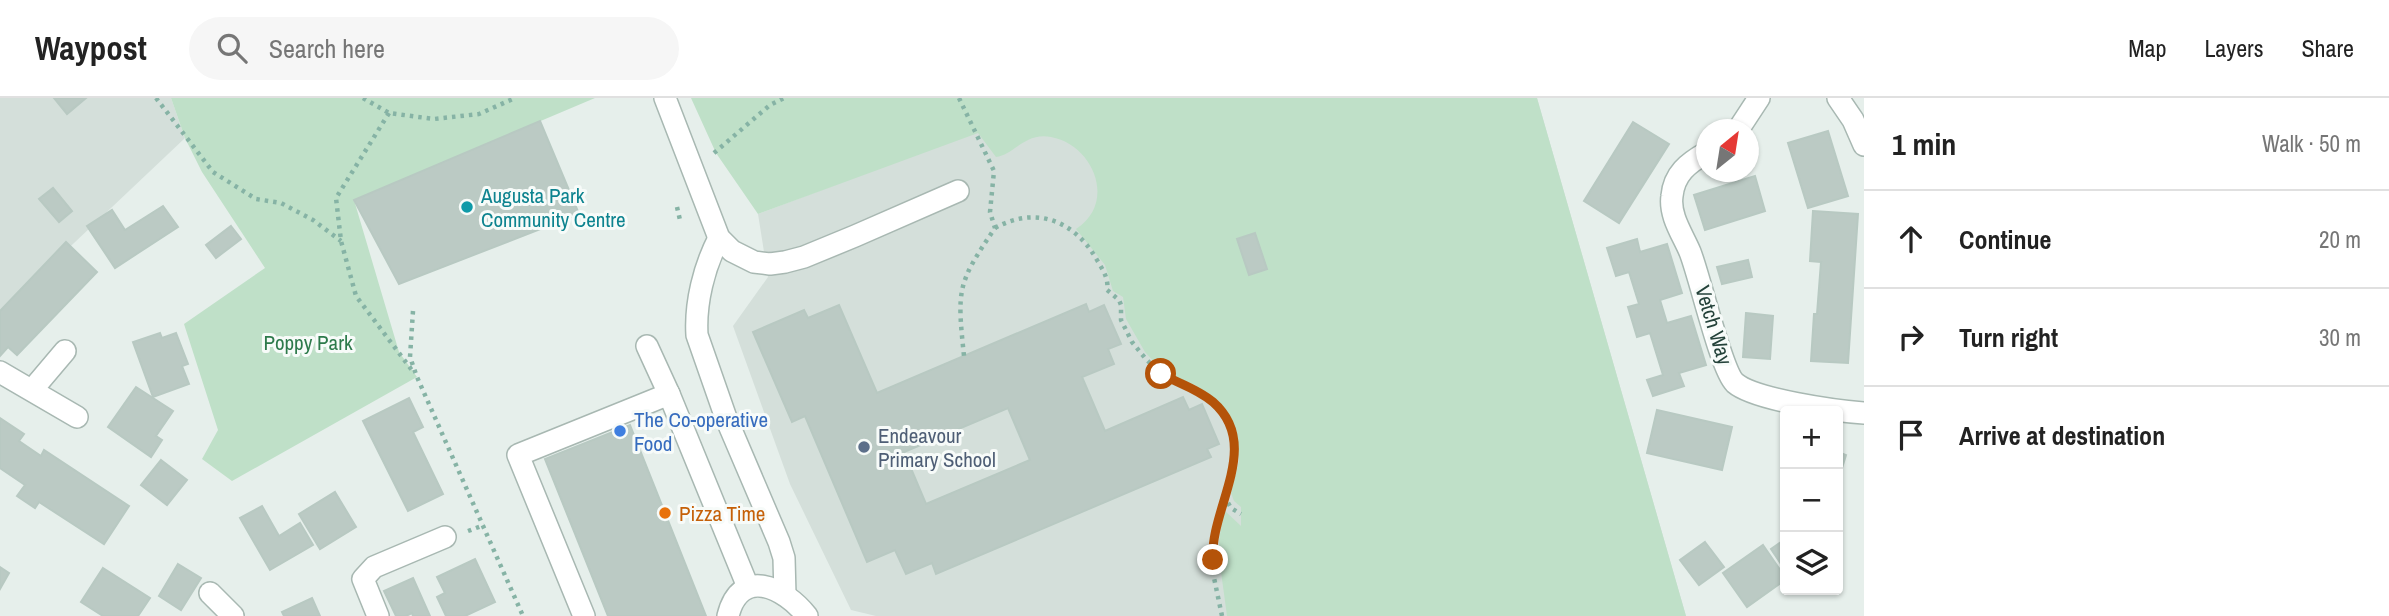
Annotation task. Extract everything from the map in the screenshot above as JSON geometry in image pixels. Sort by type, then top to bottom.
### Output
[{"type":"street","points":[[665,98],[719,238],[732,251],[754,262],[769,264],[804,257],[958,191]]},
{"type":"street","points":[[1745,119],[1759,98]]},
{"type":"street","points":[[1838,98],[1853,120],[1864,145]]},
{"type":"street","name":"Vetch Way","points":[[1696,159],[1684,167],[1675,182],[1671,203],[1700,281],[1730,377],[1742,387],[1759,394],[1864,414]]},
{"type":"street","points":[[719,238],[700,292],[697,335],[726,418],[779,542],[784,558],[785,594]]},
{"type":"street","points":[[647,346],[670,394],[748,587]]},
{"type":"street","points":[[32,390],[65,351]]},
{"type":"street","points":[[0,372],[77,417]]},
{"type":"street","points":[[584,616],[518,455],[670,394]]},
{"type":"street","points":[[378,616],[363,579],[374,567],[454,535]]},
{"type":"street","points":[[728,616],[739,592],[748,587],[765,587],[785,594],[807,616]]},
{"type":"street","points":[[211,593],[233,616]]},
{"type":"path","points":[[156,98],[213,172],[256,199],[281,204],[313,220],[341,241]]},
{"type":"path","points":[[363,98],[389,113],[434,119],[479,114],[515,98]]},
{"type":"path","points":[[692,164],[711,155],[760,113],[784,98]]},
{"type":"path","points":[[959,98],[994,171],[989,212],[995,228]]},
{"type":"path","points":[[389,113],[336,198],[341,241],[356,296],[417,377]]},
{"type":"path","points":[[964,356],[959,309],[963,281],[979,250],[995,228],[1015,220],[1038,217],[1051,220],[1077,233],[1103,269],[1107,290],[1119,300],[1121,320],[1138,351],[1161,374],[1191,388],[1214,403],[1225,418],[1234,441],[1235,459],[1212,550],[1213,573],[1222,616]]},
{"type":"path","points":[[413,310],[410,357],[417,377],[523,616]]},
{"type":"path","points":[[1224,496],[1231,508],[1241,514]]},
{"type":"path","points":[[454,535],[484,525]]},
{"type":"shaded area","points":[[0,98],[171,98],[185,138],[0,313]]},
{"type":"shaded area","points":[[1537,98],[1686,616],[876,616],[851,610],[790,484],[733,326],[768,277],[758,214],[967,135],[1038,118]]},
{"type":"green space","name":"Poppy Park","points":[[171,98],[595,98],[354,200],[399,352],[417,377],[232,481],[202,459],[218,430],[184,324],[265,268],[202,172],[185,138]]},
{"type":"green space","points":[[691,98],[1537,98],[1686,616],[1227,616],[1219,540],[1224,510],[1241,526],[1241,507],[1234,501],[1231,493],[1239,461],[1236,429],[1216,399],[1156,364],[1145,352],[1126,319],[1123,297],[1113,291],[1105,265],[1076,229],[1088,218],[1095,205],[1097,191],[1095,176],[1079,151],[1066,142],[1042,136],[996,157],[978,133],[758,214],[716,153]]},
{"type":"building","points":[[54,98],[86,98],[67,114]]},
{"type":"building","name":"Augusta Park Community Centre","points":[[540,121],[579,214],[399,284],[354,200]]},
{"type":"building","points":[[1633,122],[1669,144],[1619,223],[1584,201]]},
{"type":"building","points":[[1828,131],[1848,196],[1808,208],[1788,143]]},
{"type":"building","points":[[1736,182],[1757,182],[1765,211],[1705,230],[1694,195]]},
{"type":"building","points":[[53,188],[72,211],[59,222],[39,199]]},
{"type":"building","points":[[163,206],[178,227],[115,268],[87,226],[112,210],[125,230]]},
{"type":"building","points":[[1813,211],[1858,214],[1848,363],[1811,361],[1821,262],[1810,261]]},
{"type":"building","points":[[231,226],[241,239],[216,258],[206,245]]},
{"type":"building","points":[[1255,233],[1267,269],[1249,275],[1237,239]]},
{"type":"building","points":[[1637,239],[1640,252],[1667,244],[1682,293],[1660,300],[1667,323],[1691,316],[1706,365],[1679,373],[1684,386],[1653,396],[1647,380],[1663,375],[1650,333],[1637,337],[1628,307],[1639,304],[1629,272],[1616,276],[1607,248]]},
{"type":"building","points":[[66,242],[97,272],[17,355],[8,347],[0,356],[0,311]]},
{"type":"building","points":[[1748,260],[1752,277],[1722,284],[1717,267]]},
{"type":"building","points":[[1086,304],[1089,312],[1104,305],[1121,344],[1108,349],[1114,364],[1082,377],[1105,431],[1183,397],[1189,410],[1202,404],[1219,444],[1207,449],[1211,457],[936,574],[932,563],[906,574],[895,550],[867,562],[805,416],[792,422],[753,332],[804,310],[808,318],[839,305],[877,393]],"holes":[[[1008,408],[1030,460],[926,504],[904,452]]]},
{"type":"building","points":[[1746,313],[1773,316],[1770,359],[1743,357]]},
{"type":"building","points":[[160,333],[162,338],[176,333],[188,364],[182,366],[189,384],[153,397],[133,342]]},
{"type":"building","points":[[136,387],[173,411],[156,436],[162,440],[151,457],[108,427]]},
{"type":"building","points":[[409,398],[423,427],[413,432],[443,494],[408,511],[363,421]]},
{"type":"building","points":[[1657,410],[1732,427],[1722,470],[1647,453]]},
{"type":"building","points":[[0,418],[24,434],[19,441],[41,456],[44,450],[129,506],[104,544],[39,502],[35,508],[17,496],[25,485],[0,468]]},
{"type":"building","points":[[630,425],[706,616],[608,616],[545,459]]},
{"type":"building","points":[[161,460],[187,480],[167,505],[141,485]]},
{"type":"building","points":[[335,492],[356,527],[320,549],[299,514]]},
{"type":"building","points":[[262,506],[279,536],[300,523],[313,545],[270,570],[240,518]]},
{"type":"building","points":[[1705,542],[1724,567],[1699,585],[1680,560]]},
{"type":"building","points":[[1780,543],[1780,562],[1771,549]]},
{"type":"building","points":[[1763,545],[1780,570],[1780,584],[1747,607],[1723,573]]},
{"type":"building","points":[[475,559],[495,602],[465,616],[446,616],[437,597],[445,593],[437,577]]},
{"type":"building","points":[[178,564],[201,578],[181,610],[159,596]]},
{"type":"building","points":[[0,567],[9,573],[0,589]]},
{"type":"building","points":[[103,568],[150,598],[138,616],[103,616],[81,602]]},
{"type":"building","points":[[413,578],[430,616],[413,616],[412,613],[396,616],[384,591]]},
{"type":"building","points":[[312,598],[320,616],[284,616],[282,612]]},
{"type":"place","name":"Augusta Park Community Centre","points":[[467,207]]},
{"type":"place","name":"The Co-operative Food","points":[[620,431]]},
{"type":"place","name":"Endeavour Primary School","points":[[864,447]]},
{"type":"place","name":"Pizza Time","points":[[665,513]]},
{"type":"route","points":[[1161,374],[1208,398],[1221,410],[1232,432],[1235,459],[1218,516],[1212,550],[1213,560]]}]
